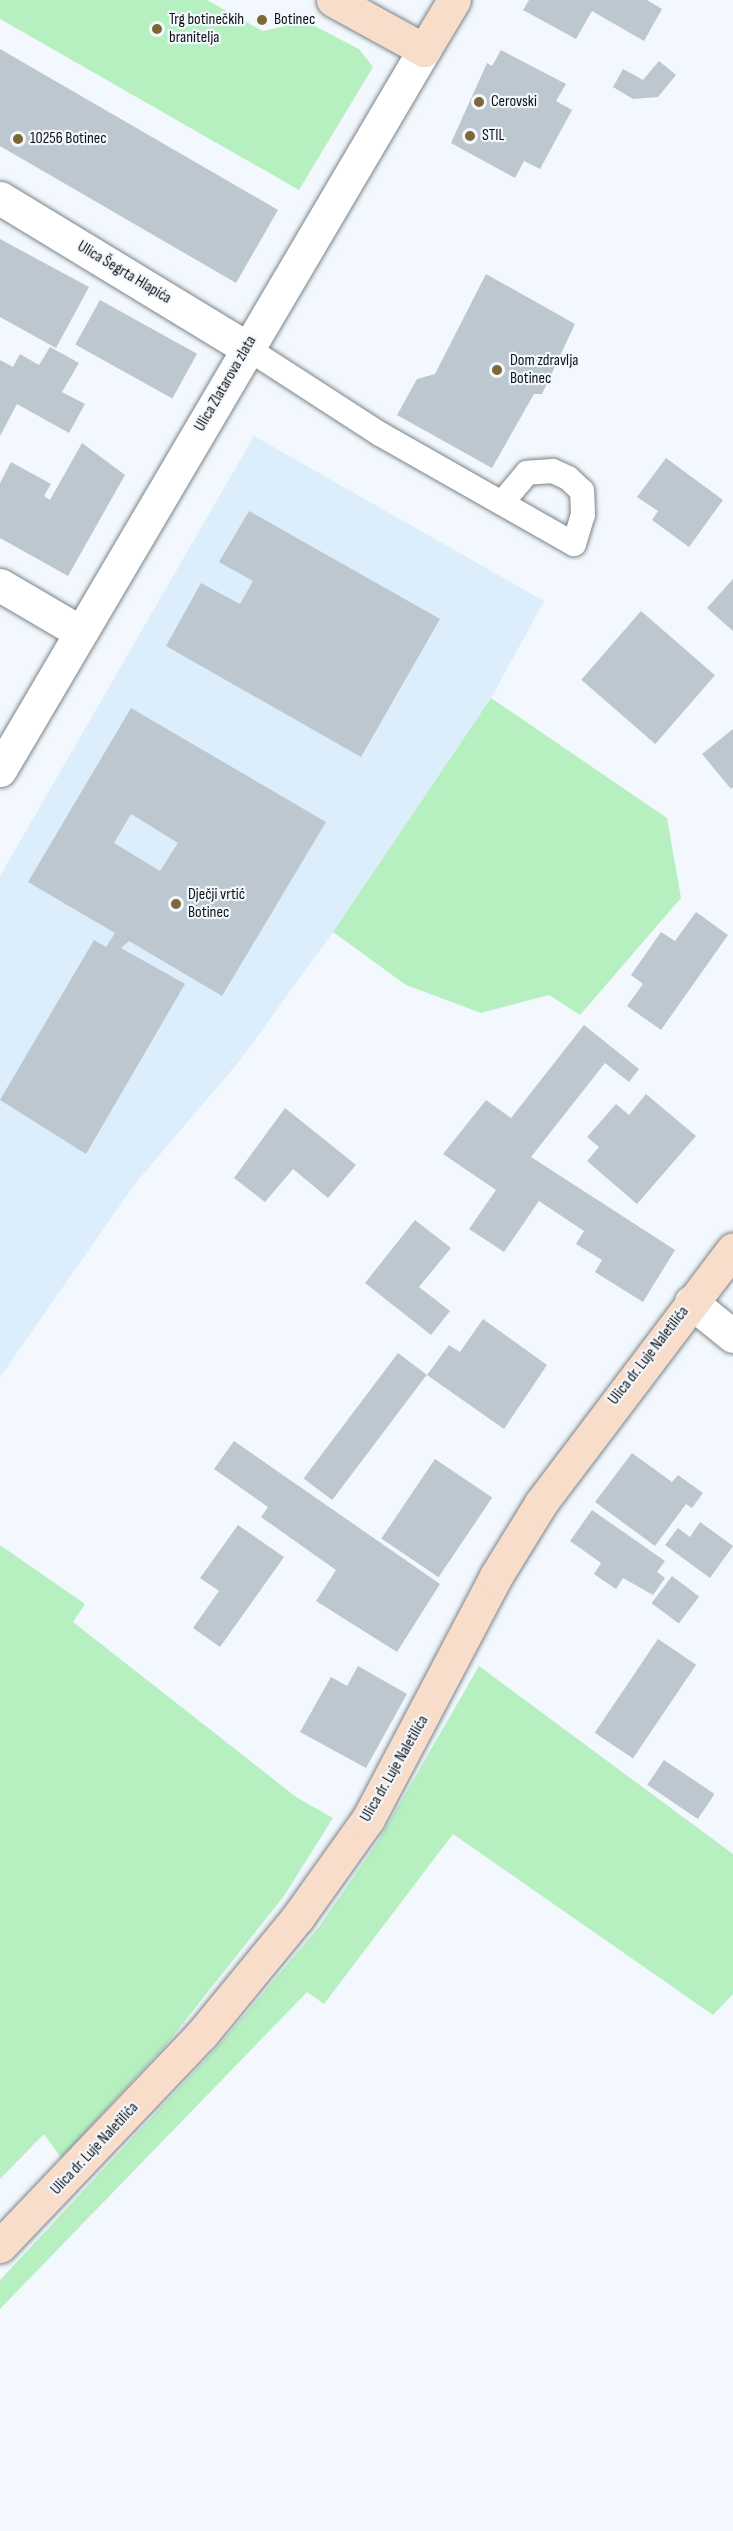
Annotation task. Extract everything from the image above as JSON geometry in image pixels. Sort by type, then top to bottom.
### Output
[{"type":"street","points":[[333,0],[424,50]]},
{"type":"street","name":"Ulica Zlatarova zlata","points":[[0,770],[454,0]]},
{"type":"street","name":"Ulica Šegrta Hlapića","points":[[0,198],[247,348]]},
{"type":"street","points":[[0,585],[80,632]]},
{"type":"street","name":"Ulica dr. Luje Naletilića","points":[[0,2246],[202,2034],[298,1917],[368,1819],[496,1576],[541,1503],[733,1249]]},
{"type":"street","points":[[691,1302],[733,1336]]},
{"type":"lane","points":[[247,348],[380,434],[502,503]]},
{"type":"shaded area","name":"Dječji vrtić Botinec","points":[[254,436],[544,601],[491,698],[333,932],[241,1059],[134,1185],[0,1377],[0,876]]},
{"type":"green space","points":[[0,0],[207,0],[263,31],[305,21],[359,49],[373,67],[299,190],[0,19]]},
{"type":"green space","points":[[491,698],[667,818],[681,898],[580,1015],[549,995],[481,1013],[406,985],[333,932]]},
{"type":"green space","points":[[0,1545],[85,1604],[73,1622],[296,1797],[333,1818],[284,1896],[165,2046],[61,2158],[44,2134],[0,2179]]},
{"type":"green space","points":[[479,1666],[733,1854],[733,1994],[713,2015],[453,1834],[324,2004],[307,1992],[0,2309],[0,2280],[220,2044],[318,1928],[377,1843]]},
{"type":"building","points":[[529,0],[647,0],[662,9],[644,41],[592,11],[576,39],[523,10]]},
{"type":"building","points":[[0,49],[278,210],[236,283],[0,146]]},
{"type":"building","points":[[501,50],[566,84],[556,101],[572,110],[540,169],[524,161],[515,178],[451,143],[487,63],[492,66]]},
{"type":"building","points":[[659,61],[676,75],[658,97],[633,99],[613,87],[623,69],[643,80]]},
{"type":"building","points":[[0,239],[89,287],[56,348],[0,317]]},
{"type":"building","name":"Dom zdravlja Botinec","points":[[486,274],[575,324],[542,394],[534,394],[492,468],[397,415],[417,379],[435,374]]},
{"type":"building","points":[[100,300],[197,354],[172,398],[75,345]]},
{"type":"building","points":[[50,347],[79,363],[62,392],[85,404],[69,433],[17,404],[0,436],[0,360],[13,367],[20,354],[39,365]]},
{"type":"building","points":[[82,443],[125,475],[68,576],[0,538],[0,483],[11,462],[51,484],[44,496],[50,500]]},
{"type":"building","points":[[666,458],[723,500],[689,547],[652,520],[658,511],[637,497]]},
{"type":"building","points":[[249,511],[440,619],[361,757],[166,646],[201,583],[240,604],[253,581],[219,562]]},
{"type":"building","points":[[733,579],[733,631],[707,608]]},
{"type":"building","points":[[641,611],[715,675],[655,744],[581,680]]},
{"type":"building","points":[[131,708],[326,822],[222,996],[129,941],[121,948],[185,984],[86,1154],[0,1100],[94,940],[106,947],[115,933],[28,882]],"holes":[[[131,814],[178,843],[160,871],[114,843]]]},
{"type":"building","points":[[733,729],[733,787],[731,789],[702,754]]},
{"type":"building","points":[[696,912],[728,935],[661,1030],[627,1006],[643,984],[631,975],[661,932],[675,941]]},
{"type":"building","points":[[584,1025],[639,1069],[629,1082],[605,1063],[531,1157],[675,1250],[643,1302],[595,1272],[602,1260],[576,1244],[584,1231],[539,1201],[504,1252],[469,1229],[496,1190],[443,1154],[486,1100],[511,1118]]},
{"type":"building","points":[[646,1094],[696,1136],[637,1204],[587,1161],[599,1147],[587,1137],[616,1104],[629,1115]]},
{"type":"building","points":[[285,1108],[356,1165],[328,1198],[293,1169],[265,1202],[234,1178]]},
{"type":"building","points":[[415,1220],[451,1248],[419,1287],[450,1311],[431,1335],[365,1283]]},
{"type":"building","points":[[483,1319],[547,1365],[504,1429],[427,1375],[449,1345],[460,1352]]},
{"type":"building","points":[[398,1353],[427,1375],[332,1500],[304,1478]]},
{"type":"building","points":[[234,1441],[440,1584],[397,1652],[316,1601],[336,1570],[261,1517],[268,1507],[214,1469]]},
{"type":"building","points":[[632,1453],[672,1482],[678,1475],[703,1493],[692,1508],[686,1504],[655,1546],[595,1502]]},
{"type":"building","points":[[435,1459],[492,1498],[439,1577],[381,1539]]},
{"type":"building","points":[[592,1510],[665,1561],[657,1572],[665,1578],[653,1595],[623,1578],[616,1589],[594,1574],[601,1563],[570,1541]]},
{"type":"building","points":[[700,1522],[733,1546],[710,1578],[665,1545],[678,1528],[690,1537]]},
{"type":"building","points":[[238,1525],[284,1557],[220,1647],[193,1628],[219,1591],[200,1578]]},
{"type":"building","points":[[672,1576],[699,1596],[679,1624],[652,1603]]},
{"type":"building","points":[[658,1639],[696,1665],[633,1758],[595,1733]]},
{"type":"building","points":[[358,1666],[407,1694],[366,1768],[300,1732],[331,1677],[347,1686]]},
{"type":"building","points":[[664,1760],[715,1794],[698,1819],[647,1785]]},
{"type":"place","name":"Botinec","points":[[262,20]]},
{"type":"place","name":"Trg botinečkih branitelja","points":[[157,29]]},
{"type":"place","name":"Cerovski","points":[[479,102]]},
{"type":"place","name":"STIL","points":[[470,136]]},
{"type":"place","name":"10256 Botinec","points":[[18,139]]},
{"type":"place","name":"Dom zdravlja Botinec","points":[[497,370]]},
{"type":"place","name":"Dječji vrtić Botinec","points":[[176,904]]}]
